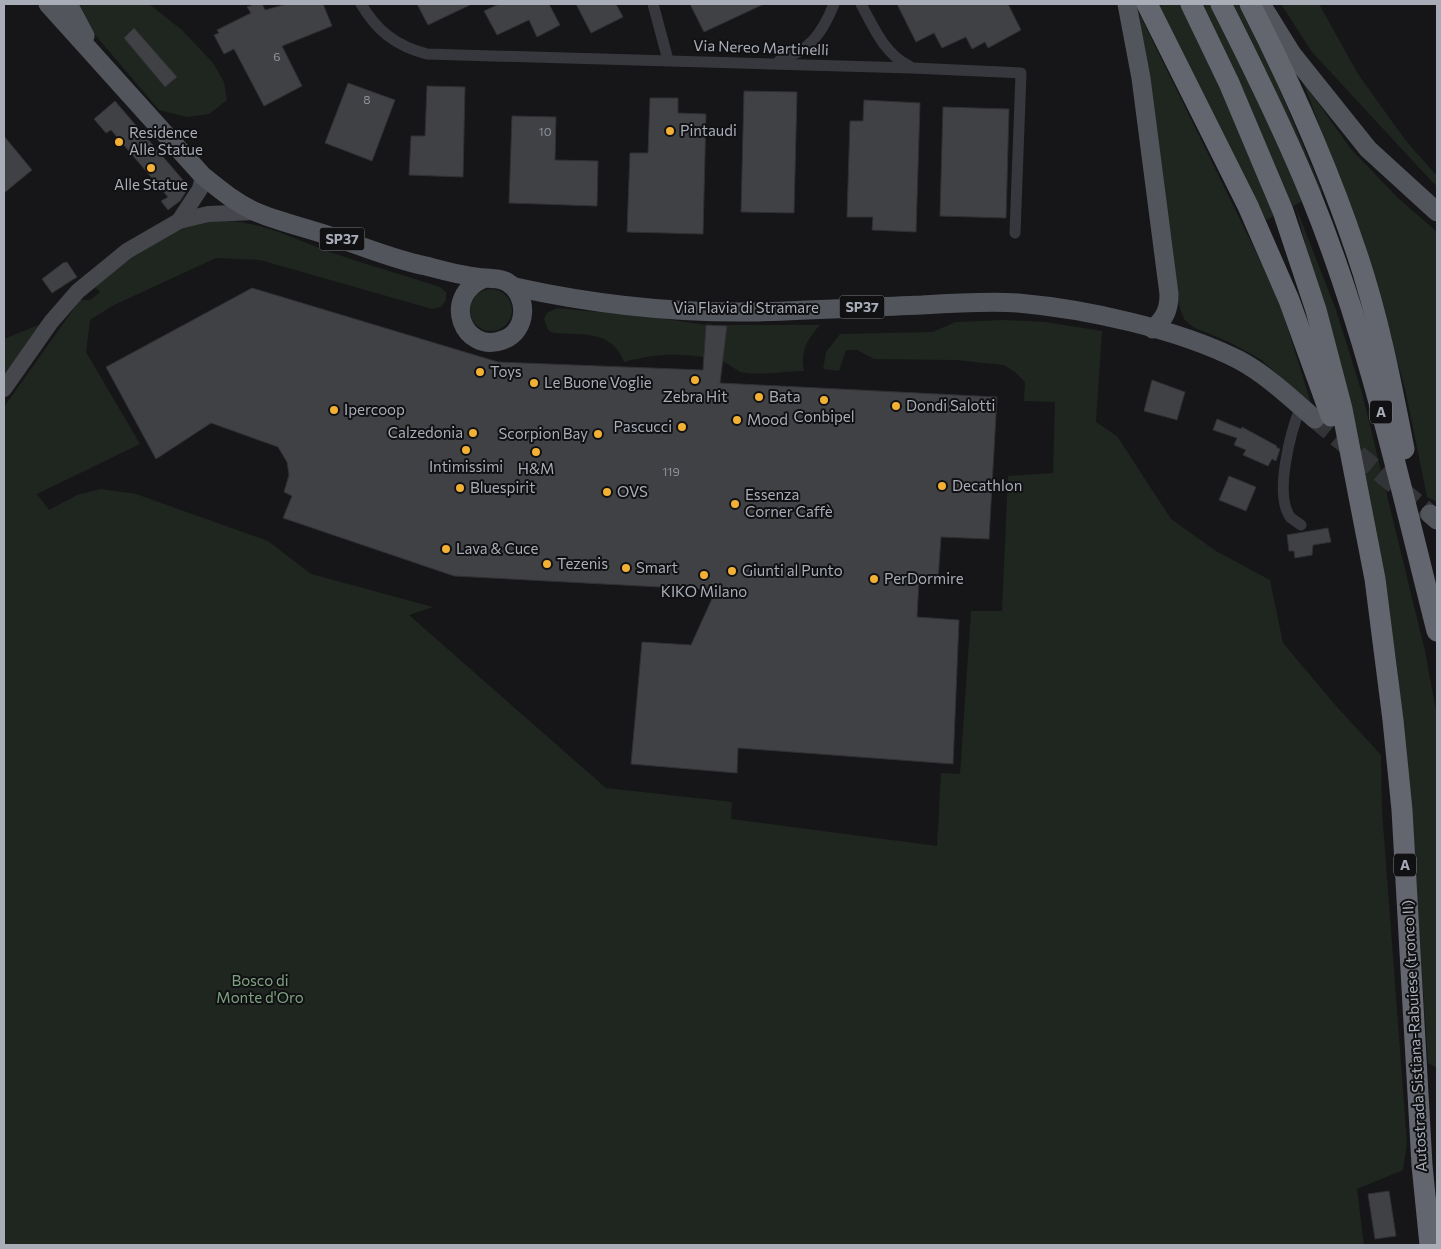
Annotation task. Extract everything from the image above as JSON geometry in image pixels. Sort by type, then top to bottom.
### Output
[{"type":"highway","points":[[1147,4],[1248,206],[1289,300],[1356,488]]},
{"type":"highway","name":"Autostrada Sistiana-Rabuiese (tronco II)","points":[[1191,4],[1228,83],[1283,211],[1319,319],[1342,409],[1375,579],[1394,720],[1402,810],[1422,1165],[1430,1245]]},
{"type":"highway","name":"A","points":[[1221,4],[1257,74],[1311,197],[1371,374],[1437,631]]},
{"type":"highway","points":[[1250,4],[1279,61],[1322,156],[1356,252],[1387,364],[1416,508],[1428,595]]},
{"type":"main road","name":"Via Flavia di Stramare","points":[[48,4],[202,176],[225,194],[256,212],[427,267],[506,281],[514,287],[568,299],[686,310],[751,312],[966,303],[1018,304],[1100,316],[1153,328],[1240,361],[1316,419]]},
{"type":"main road","name":"Via Flavia di Stramare","points":[[68,4],[82,31],[107,70]]},
{"type":"main road","points":[[1127,4],[1141,78],[1169,294],[1169,306],[1164,319],[1153,328]]},
{"type":"main road","points":[[1261,4],[1292,54],[1368,149],[1437,212]]},
{"type":"main road","points":[[179,221],[200,189],[202,176]]},
{"type":"main road","points":[[4,389],[51,322],[78,291],[127,252],[179,221],[208,214],[256,212]]},
{"type":"main road","name":"Via Flavia di Stramare","points":[[427,267],[450,281],[462,298]]},
{"type":"main road","points":[[485,278],[467,289],[459,308],[465,328],[482,341],[492,342],[510,336],[517,330],[523,316],[522,301],[514,287]]},
{"type":"main road","name":"Via Flavia di Stramare","points":[[523,316],[542,306],[568,299]]},
{"type":"street","name":"Via Nereo Martinelli","points":[[361,4],[372,22],[388,37],[402,46],[427,54],[772,63],[1021,73],[1015,233]]},
{"type":"street","points":[[653,4],[668,60]]},
{"type":"street","points":[[772,63],[792,56],[810,45],[825,26],[834,4]]},
{"type":"street","points":[[861,4],[888,51],[898,60],[912,68]]},
{"type":"street","points":[[1301,406],[1294,424],[1286,463],[1284,498],[1290,517],[1301,525]]},
{"type":"green space","points":[[77,4],[149,4],[182,30],[213,63],[224,82],[227,100],[209,114],[187,117],[159,110],[91,30]]},
{"type":"green space","points":[[1156,4],[1238,4],[1274,76],[1322,191],[1266,220]]},
{"type":"green space","points":[[1281,4],[1319,4],[1358,74],[1406,141],[1437,176],[1437,187],[1312,52]]},
{"type":"green space","points":[[1139,13],[1278,297],[1311,403],[1260,359],[1229,342],[1193,327],[1184,319],[1177,300]]},
{"type":"green space","points":[[1303,82],[1351,149],[1397,197],[1437,232],[1437,502],[1427,497],[1405,389],[1365,247]]},
{"type":"green space","points":[[1295,205],[1336,310],[1362,393],[1425,651],[1437,716],[1437,1068],[1428,1063],[1411,808],[1397,664],[1383,580],[1344,391]]},
{"type":"green space","name":"Bosco di Monte d'Oro","points":[[228,221],[242,222],[281,233],[344,257],[440,287],[446,292],[446,300],[441,307],[432,309],[260,260],[216,258],[112,306],[90,320],[86,352],[140,444],[37,494],[49,510],[77,495],[101,489],[136,494],[268,541],[311,574],[433,607],[409,615],[606,788],[732,802],[731,819],[937,846],[941,773],[960,774],[971,611],[1002,611],[1008,476],[1053,473],[1055,402],[1024,401],[1025,382],[1004,365],[955,360],[874,359],[857,350],[846,350],[839,371],[823,369],[826,352],[840,334],[932,332],[956,322],[1003,320],[1045,322],[1102,331],[1096,422],[1117,436],[1171,519],[1216,551],[1270,580],[1283,643],[1337,707],[1381,755],[1382,811],[1407,1143],[1403,1170],[1357,1189],[1364,1245],[4,1245],[4,407],[80,300],[90,300],[100,292],[95,287],[137,254],[171,232],[193,224]]},
{"type":"green space","points":[[495,289],[503,292],[509,298],[512,310],[509,322],[503,328],[487,331],[479,328],[473,322],[470,306],[473,298],[479,292]]},
{"type":"green space","points":[[557,308],[659,318],[706,325],[820,325],[811,335],[806,346],[803,358],[804,371],[747,373],[741,372],[721,361],[697,356],[660,355],[624,362],[619,352],[604,339],[595,336],[554,333],[548,330],[544,319],[547,313]]},
{"type":"green space","points":[[41,324],[4,375],[4,339]]},
{"type":"building","points":[[262,4],[265,10],[287,4],[323,4],[332,26],[282,46],[302,86],[264,106],[234,49],[224,54],[214,35],[219,33],[217,30],[251,13],[247,7]]},
{"type":"building","points":[[417,4],[472,4],[428,25]]},
{"type":"building","points":[[499,4],[549,4],[560,25],[537,37],[529,20],[497,35],[484,11]]},
{"type":"building","points":[[576,4],[616,4],[623,17],[591,33]]},
{"type":"building","points":[[690,4],[764,4],[704,32]]},
{"type":"building","points":[[897,4],[1008,4],[1021,30],[988,48],[985,42],[972,49],[966,37],[942,48],[934,33],[916,42]]},
{"type":"building","points":[[134,28],[177,77],[165,87],[124,38]]},
{"type":"building","points":[[348,83],[395,100],[372,161],[325,143]]},
{"type":"building","points":[[427,86],[465,87],[463,177],[409,175],[411,136],[425,136]]},
{"type":"building","points":[[744,91],[797,92],[794,213],[741,212]]},
{"type":"building","points":[[650,98],[678,98],[678,113],[706,114],[703,234],[627,232],[630,153],[648,153]]},
{"type":"building","points":[[864,100],[920,103],[916,232],[872,230],[873,217],[847,217],[850,121],[863,121]]},
{"type":"building","points":[[115,101],[189,187],[180,201],[168,210],[161,201],[168,197],[111,130],[106,133],[94,119]]},
{"type":"building","points":[[943,107],[1009,109],[1006,218],[940,216]]},
{"type":"building","points":[[512,116],[556,117],[555,160],[598,161],[597,206],[509,203]]},
{"type":"building","points":[[4,136],[32,170],[4,193]]},
{"type":"building","points":[[67,262],[77,277],[52,293],[42,279]]},
{"type":"building","points":[[252,288],[498,362],[703,370],[706,325],[727,326],[720,383],[997,397],[989,539],[941,537],[938,580],[919,579],[917,617],[959,620],[953,764],[738,748],[737,773],[631,764],[642,642],[691,645],[716,590],[454,576],[283,518],[292,496],[284,492],[289,475],[287,462],[278,447],[211,423],[156,459],[106,367]]},
{"type":"building","points":[[1152,380],[1185,392],[1177,420],[1144,411]]},
{"type":"building","points":[[1217,419],[1241,429],[1242,427],[1277,446],[1280,449],[1276,461],[1272,459],[1268,466],[1243,455],[1246,450],[1234,445],[1237,438],[1213,430]]},
{"type":"building","points":[[1229,476],[1256,487],[1246,511],[1219,500]]},
{"type":"building","points":[[1328,528],[1331,542],[1313,545],[1312,555],[1295,558],[1294,551],[1289,551],[1287,535]]},
{"type":"building","points":[[1389,1191],[1396,1236],[1375,1239],[1368,1194]]},
{"type":"tunnel","points":[[1315,419],[1430,514]]},
{"type":"place","name":"Pintaudi","points":[[670,131]]},
{"type":"place","name":"Residence Alle Statue","points":[[119,142]]},
{"type":"place","name":"Alle Statue","points":[[151,168]]},
{"type":"place","name":"Toys","points":[[480,372]]},
{"type":"place","name":"Zebra Hit","points":[[695,380]]},
{"type":"place","name":"Le Buone Voglie","points":[[534,383]]},
{"type":"place","name":"Bata","points":[[759,397]]},
{"type":"place","name":"Conbipel","points":[[824,400]]},
{"type":"place","name":"Dondi Salotti","points":[[896,406]]},
{"type":"place","name":"Ipercoop","points":[[334,410]]},
{"type":"place","name":"Mood","points":[[737,420]]},
{"type":"place","name":"Pascucci","points":[[682,427]]},
{"type":"place","name":"Calzedonia","points":[[473,433]]},
{"type":"place","name":"Scorpion Bay","points":[[598,434]]},
{"type":"place","name":"Intimissimi","points":[[466,450]]},
{"type":"place","name":"H&M","points":[[536,452]]},
{"type":"place","name":"Decathlon","points":[[942,486]]},
{"type":"place","name":"Bluespirit","points":[[460,488]]},
{"type":"place","name":"OVS","points":[[607,492]]},
{"type":"place","name":"Essenza Corner Caffè","points":[[735,504]]},
{"type":"place","name":"Lava & Cuce","points":[[446,549]]},
{"type":"place","name":"Tezenis","points":[[547,564]]},
{"type":"place","name":"Smart","points":[[626,568]]},
{"type":"place","name":"Giunti al Punto","points":[[732,571]]},
{"type":"place","name":"KIKO Milano","points":[[704,575]]},
{"type":"place","name":"PerDormire","points":[[874,579]]}]
